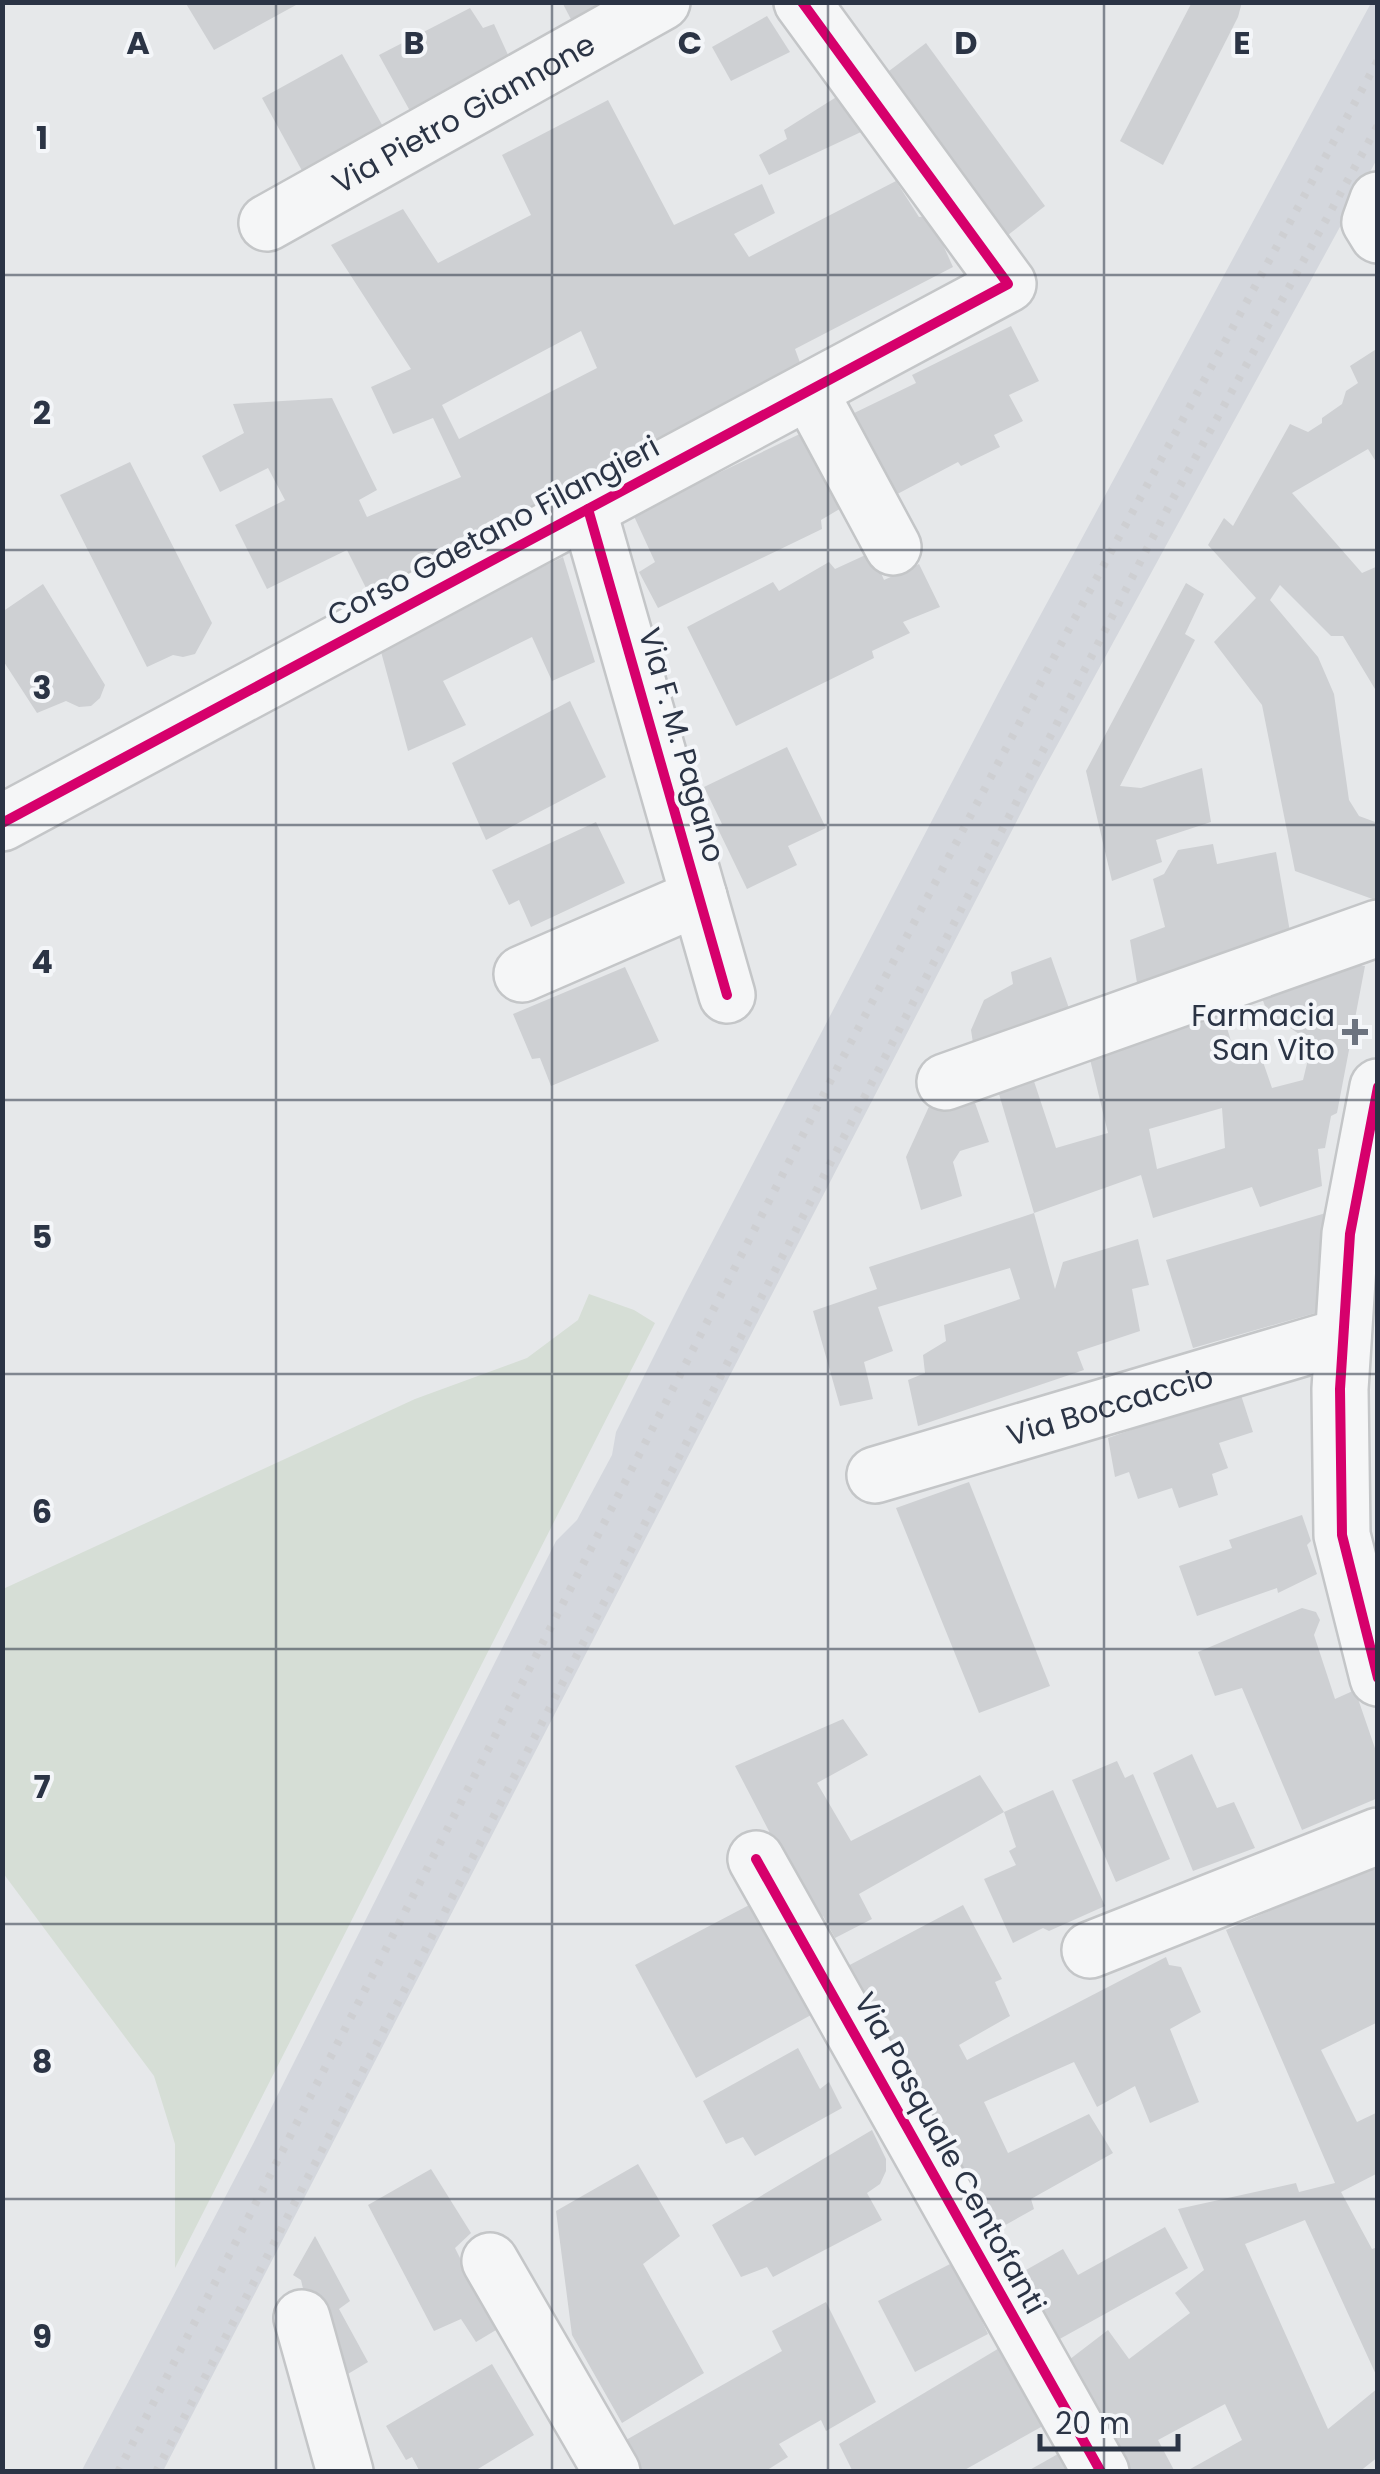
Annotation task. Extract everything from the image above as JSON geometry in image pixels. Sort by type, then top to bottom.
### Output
[{"type":"street","name":"Via Pietro Giannone","points":[[267,223],[662,2]]},
{"type":"street","name":"Corso Gaetano Filangieri","points":[[2,823],[1008,284],[802,2]]},
{"type":"street","points":[[1378,200],[1370,222],[1378,235]]},
{"type":"street","points":[[809,391],[893,547]]},
{"type":"street","name":"Via F. M. Pagano","points":[[588,509],[727,995]]},
{"type":"street","points":[[522,974],[700,898]]},
{"type":"street","points":[[945,1082],[1378,928]]},
{"type":"street","points":[[1378,1087],[1350,1234],[1340,1389],[1378,1678]]},
{"type":"street","name":"Via Boccaccio","points":[[875,1475],[1344,1336]]},
{"type":"street","points":[[1090,1950],[1378,1836]]},
{"type":"street","name":"Via Pasquale Centofanti","points":[[756,1859],[1101,2472]]},
{"type":"street","points":[[490,2261],[612,2472]]},
{"type":"street","points":[[302,2318],[345,2472]]},
{"type":"shaded area","points":[[1371,3],[1377,3],[1377,159],[1037,782],[163,2471],[81,2472],[253,2144],[556,1541],[577,1520],[612,1455],[616,1432],[685,1294],[1000,690]]},
{"type":"shaded area","points":[[589,1294],[634,1310],[655,1323],[175,2268],[175,2144],[154,2076],[3,1873],[3,1589],[415,1399],[527,1358],[578,1320]]},
{"type":"building","points":[[185,2],[295,2],[296,5],[214,50]]},
{"type":"building","points":[[562,2],[610,2],[576,29]]},
{"type":"building","points":[[1192,2],[1242,2],[1163,165],[1120,141]]},
{"type":"building","points":[[470,8],[483,28],[494,24],[518,77],[420,129],[379,55]]},
{"type":"building","points":[[767,16],[790,52],[731,81],[712,47]]},
{"type":"building","points":[[926,43],[1045,206],[1008,235],[889,71]]},
{"type":"building","points":[[342,54],[389,137],[311,187],[262,98]]},
{"type":"building","points":[[838,96],[861,132],[769,175],[759,155],[787,139],[784,130]]},
{"type":"building","points":[[608,100],[674,225],[762,184],[775,213],[734,234],[749,257],[896,181],[919,217],[930,216],[953,267],[795,349],[802,368],[639,450],[644,458],[370,596],[347,550],[267,589],[235,525],[285,500],[268,468],[220,492],[202,456],[244,433],[233,404],[332,398],[377,490],[359,500],[367,517],[461,477],[433,418],[393,434],[371,387],[411,369],[331,245],[403,209],[438,263],[531,215],[502,155]],"holes":[[[581,331],[597,368],[459,439],[442,405]]]},
{"type":"building","points":[[1011,326],[1039,381],[1009,395],[1023,421],[994,435],[1000,447],[961,466],[958,462],[886,500],[846,417],[916,383],[912,375]]},
{"type":"building","points":[[1378,348],[1378,465],[1368,449],[1292,493],[1362,573],[1378,566],[1378,694],[1343,636],[1331,636],[1280,585],[1270,600],[1318,657],[1334,694],[1349,800],[1359,816],[1378,823],[1378,901],[1295,871],[1262,705],[1214,642],[1256,598],[1208,545],[1224,518],[1233,526],[1290,424],[1308,432],[1322,423],[1322,418],[1342,404],[1346,391],[1358,383],[1350,366]]},
{"type":"building","points":[[806,431],[843,507],[821,520],[822,529],[658,608],[639,572],[655,562],[633,514]]},
{"type":"building","points":[[130,462],[212,623],[195,654],[173,655],[147,667],[60,495]]},
{"type":"building","points":[[872,552],[884,580],[919,564],[940,607],[903,622],[910,633],[872,651],[874,658],[736,726],[687,627],[773,582],[779,591],[829,562],[835,569]]},
{"type":"building","points":[[563,557],[595,662],[552,681],[532,637],[443,681],[466,725],[408,751],[380,648]]},
{"type":"building","points":[[1186,583],[1204,594],[1185,634],[1195,640],[1120,786],[1141,788],[1202,768],[1211,822],[1156,840],[1162,862],[1112,881],[1086,771]]},
{"type":"building","points":[[43,584],[105,685],[100,698],[91,706],[79,707],[66,701],[37,713],[2,659],[2,612]]},
{"type":"building","points":[[570,701],[606,777],[486,840],[452,763]]},
{"type":"building","points":[[787,747],[826,828],[788,846],[797,865],[747,889],[717,827],[722,824],[704,787]]},
{"type":"building","points":[[596,822],[625,883],[531,927],[519,900],[509,905],[492,870]]},
{"type":"building","points":[[1213,844],[1217,864],[1276,852],[1293,949],[1139,995],[1130,940],[1165,927],[1153,879],[1164,874],[1178,850]]},
{"type":"building","points":[[1051,957],[1071,1014],[973,1043],[971,1030],[984,1000],[1013,984],[1011,972]]},
{"type":"building","points":[[1353,965],[1365,966],[1337,1113],[1331,1116],[1325,1148],[1318,1149],[1322,1186],[1260,1207],[1252,1187],[1153,1218],[1141,1175],[1034,1213],[994,1077],[1028,1063],[1056,1148],[1108,1133],[1087,1047],[1220,1005],[1238,1064],[1262,1059],[1272,1088],[1303,1080],[1312,1043],[1286,1025],[1273,1028],[1262,998]],"holes":[[[1222,1108],[1225,1148],[1157,1169],[1149,1129]]]},
{"type":"building","points":[[625,967],[659,1041],[551,1086],[540,1058],[532,1059],[513,1014]]},
{"type":"building","points":[[970,1089],[989,1142],[960,1151],[953,1162],[962,1196],[921,1210],[906,1157],[932,1100]]},
{"type":"building","points":[[1336,1210],[1329,1309],[1193,1348],[1166,1260]]},
{"type":"building","points":[[1034,1213],[1055,1289],[1063,1262],[1138,1239],[1149,1285],[1132,1289],[1140,1331],[1077,1352],[1084,1370],[918,1426],[908,1380],[925,1373],[923,1355],[946,1341],[944,1325],[1020,1299],[1010,1268],[878,1307],[893,1351],[864,1362],[873,1399],[840,1406],[813,1311],[877,1289],[869,1267]]},
{"type":"building","points":[[1240,1392],[1253,1432],[1219,1443],[1228,1468],[1212,1474],[1218,1495],[1179,1508],[1172,1488],[1138,1499],[1129,1472],[1115,1477],[1108,1438]]},
{"type":"building","points":[[969,1482],[1050,1686],[979,1713],[896,1508]]},
{"type":"building","points":[[1302,1515],[1317,1574],[1278,1593],[1277,1588],[1197,1616],[1179,1566],[1232,1548],[1229,1540]]},
{"type":"building","points":[[1302,1608],[1316,1612],[1320,1620],[1314,1635],[1335,1699],[1355,1690],[1378,1757],[1378,1798],[1302,1830],[1242,1688],[1215,1696],[1198,1652]]},
{"type":"building","points":[[843,1719],[868,1755],[817,1783],[851,1841],[980,1775],[1004,1812],[859,1894],[872,1919],[835,1938],[823,1916],[815,1919],[735,1766]]},
{"type":"building","points":[[1192,1754],[1217,1808],[1234,1802],[1255,1848],[1193,1871],[1153,1773]]},
{"type":"building","points":[[1117,1761],[1125,1778],[1133,1774],[1170,1859],[1116,1882],[1072,1780]]},
{"type":"building","points":[[1053,1790],[1105,1906],[1013,1943],[984,1879],[1016,1865],[1009,1851],[1016,1847],[1004,1812]]},
{"type":"building","points":[[1378,1863],[1378,2022],[1321,2050],[1357,2122],[1378,2112],[1378,2173],[1341,2192],[1372,2249],[1378,2247],[1378,2379],[1305,2220],[1245,2244],[1328,2429],[1378,2388],[1378,2457],[1359,2472],[1185,2472],[1242,2440],[1225,2404],[1158,2440],[1175,2472],[1121,2472],[1061,2366],[1108,2330],[1129,2359],[1190,2313],[1175,2293],[1204,2270],[1178,2209],[1296,2183],[1299,2192],[1335,2183],[1226,1930]]},
{"type":"building","points":[[753,1903],[811,2015],[696,2078],[635,1965]]},
{"type":"building","points":[[963,1905],[1002,1979],[995,1982],[1010,2016],[959,2045],[967,2060],[1166,1957],[1169,1965],[1181,1967],[1201,2012],[1170,2029],[1199,2102],[1150,2123],[1135,2086],[1097,2107],[1074,2062],[984,2102],[1008,2153],[1089,2114],[1113,2153],[1031,2199],[1034,2209],[991,2233],[874,2011],[864,2015],[844,1968]]},
{"type":"building","points":[[798,2048],[820,2089],[829,2082],[842,2108],[755,2156],[743,2137],[726,2144],[703,2101]]},
{"type":"building","points":[[872,2130],[886,2159],[886,2171],[880,2184],[867,2193],[882,2220],[773,2277],[767,2267],[741,2277],[712,2225]]},
{"type":"building","points":[[638,2164],[680,2236],[643,2264],[704,2373],[622,2423],[572,2335],[556,2211]]},
{"type":"building","points":[[431,2169],[471,2233],[455,2248],[496,2330],[476,2342],[461,2319],[434,2331],[368,2205]]},
{"type":"building","points":[[1165,2227],[1188,2268],[1056,2341],[1019,2274],[1063,2249],[1078,2275]]},
{"type":"building","points":[[315,2236],[350,2301],[339,2309],[368,2362],[326,2387],[301,2280],[293,2275]]},
{"type":"building","points":[[954,2262],[988,2334],[915,2372],[878,2301]]},
{"type":"building","points":[[826,2302],[876,2402],[826,2431],[821,2420],[779,2444],[788,2457],[764,2472],[624,2472],[612,2448],[782,2351],[772,2331]]},
{"type":"building","points":[[1001,2347],[1050,2422],[961,2472],[853,2472],[839,2444]]},
{"type":"building","points":[[492,2364],[534,2435],[473,2472],[420,2472],[412,2457],[406,2460],[386,2426]]},
{"type":"building","points":[[1065,2450],[1075,2472],[1026,2472]]},
{"type":"railway","points":[[118,2472],[831,1080],[1069,629],[1378,60]]},
{"type":"railway","points":[[156,2472],[1170,504],[1378,125]]},
{"type":"cycle path","points":[[2,823],[1008,284],[802,2]]},
{"type":"cycle path","points":[[588,509],[727,995]]},
{"type":"cycle path","points":[[1378,1087],[1350,1234],[1340,1389],[1342,1535],[1378,1678]]},
{"type":"cycle path","points":[[756,1859],[1101,2472]]},
{"type":"place","name":"Farmacia San Vito","points":[[1355,1032]]}]
